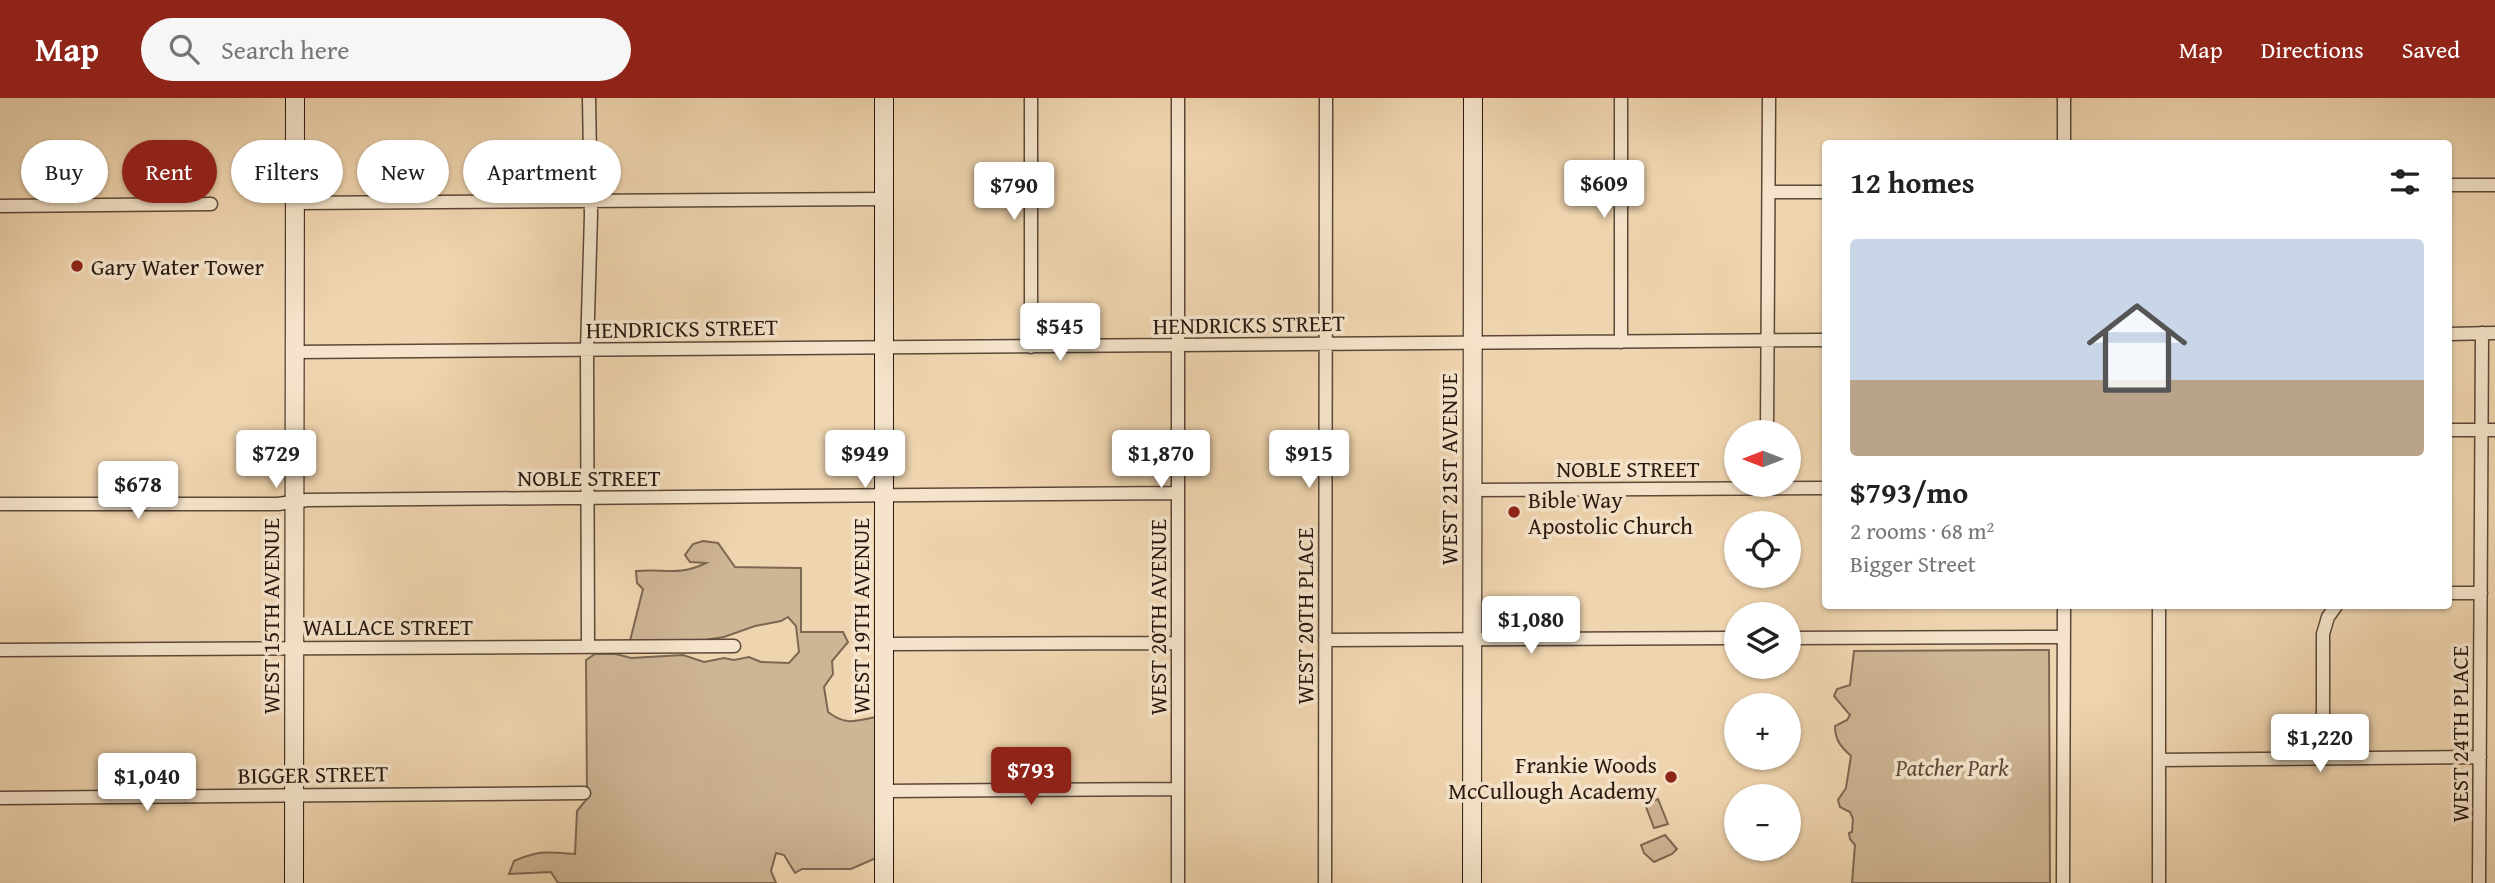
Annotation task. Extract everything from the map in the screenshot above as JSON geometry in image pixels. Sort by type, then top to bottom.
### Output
[{"type":"street","name":"WEST 15TH AVENUE","points":[[296,98],[296,140]]},
{"type":"street","points":[[589,98],[590,140]]},
{"type":"street","name":"WEST 19TH AVENUE","points":[[884,98],[884,883]]},
{"type":"street","points":[[1031,98],[1031,346]]},
{"type":"street","name":"WEST 20TH AVENUE","points":[[1178,98],[1178,883]]},
{"type":"street","name":"WEST 20TH PLACE","points":[[1325,883],[1326,98]]},
{"type":"street","name":"WEST 21ST AVENUE","points":[[1472,883],[1473,98]]},
{"type":"street","points":[[1621,98],[1621,342]]},
{"type":"street","points":[[1767,420],[1769,98]]},
{"type":"street","points":[[2064,98],[2064,140]]},
{"type":"street","points":[[2452,185],[2495,185]]},
{"type":"street","points":[[1769,192],[1822,192]]},
{"type":"street","points":[[621,202],[884,199]]},
{"type":"street","points":[[343,203],[463,202]]},
{"type":"street","name":"WEST 15TH AVENUE","points":[[294,883],[295,203]]},
{"type":"street","points":[[588,646],[587,350],[591,203]]},
{"type":"street","points":[[0,206],[211,204]]},
{"type":"street","points":[[2452,334],[2488,333]]},
{"type":"street","name":"WEST 24TH PLACE","points":[[2479,883],[2480,430],[2488,333]]},
{"type":"street","name":"HENDRICKS STREET","points":[[295,352],[1822,340]]},
{"type":"street","points":[[2452,430],[2495,430]]},
{"type":"street","name":"NOBLE STREET","points":[[1473,490],[1724,487]]},
{"type":"street","name":"NOBLE STREET","points":[[1801,487],[1822,488]]},
{"type":"street","name":"NOBLE STREET","points":[[0,504],[278,504],[307,500],[1178,493]]},
{"type":"street","points":[[2452,593],[2481,593]]},
{"type":"street","points":[[2063,883],[2064,609]]},
{"type":"street","points":[[2159,609],[2160,883]]},
{"type":"street","points":[[2323,757],[2323,634],[2328,617],[2334,609]]},
{"type":"street","points":[[1801,638],[2064,636]]},
{"type":"street","points":[[1325,640],[1724,638]]},
{"type":"street","points":[[884,644],[1178,643]]},
{"type":"street","name":"WALLACE STREET","points":[[0,650],[734,646]]},
{"type":"street","points":[[2159,760],[2480,757]]},
{"type":"street","points":[[884,791],[1178,789]]},
{"type":"street","name":"BIGGER STREET","points":[[0,798],[584,793]]},
{"type":"green space","points":[[703,541],[718,543],[735,567],[801,568],[801,632],[843,632],[848,642],[832,661],[833,674],[824,687],[828,712],[834,716],[851,721],[876,717],[876,858],[851,869],[802,869],[795,873],[784,855],[776,853],[771,871],[776,883],[558,883],[551,872],[509,874],[514,861],[537,853],[575,854],[577,811],[587,799],[586,660],[595,654],[616,654],[631,658],[683,655],[704,662],[749,657],[761,662],[789,663],[799,652],[796,626],[788,617],[724,637],[698,641],[630,641],[643,589],[637,583],[636,571],[679,571],[706,563],[690,562],[685,555],[693,544]]},
{"type":"green space","name":"Patcher Park","points":[[2049,650],[2050,883],[1852,883],[1855,845],[1849,833],[1852,832],[1853,819],[1850,812],[1840,807],[1838,800],[1846,788],[1851,756],[1839,743],[1835,726],[1847,720],[1850,715],[1834,696],[1837,689],[1850,685],[1854,651]]},
{"type":"green space","points":[[1658,799],[1668,824],[1654,828],[1645,804]]},
{"type":"green space","points":[[1665,835],[1677,849],[1654,862],[1644,853],[1641,845]]},
{"type":"place","name":"Gary Water Tower","points":[[77,266]]},
{"type":"place","name":"Bible Way Apostolic Church","points":[[1514,512]]},
{"type":"place","name":"Frankie Woods McCullough Academy","points":[[1671,777]]}]
